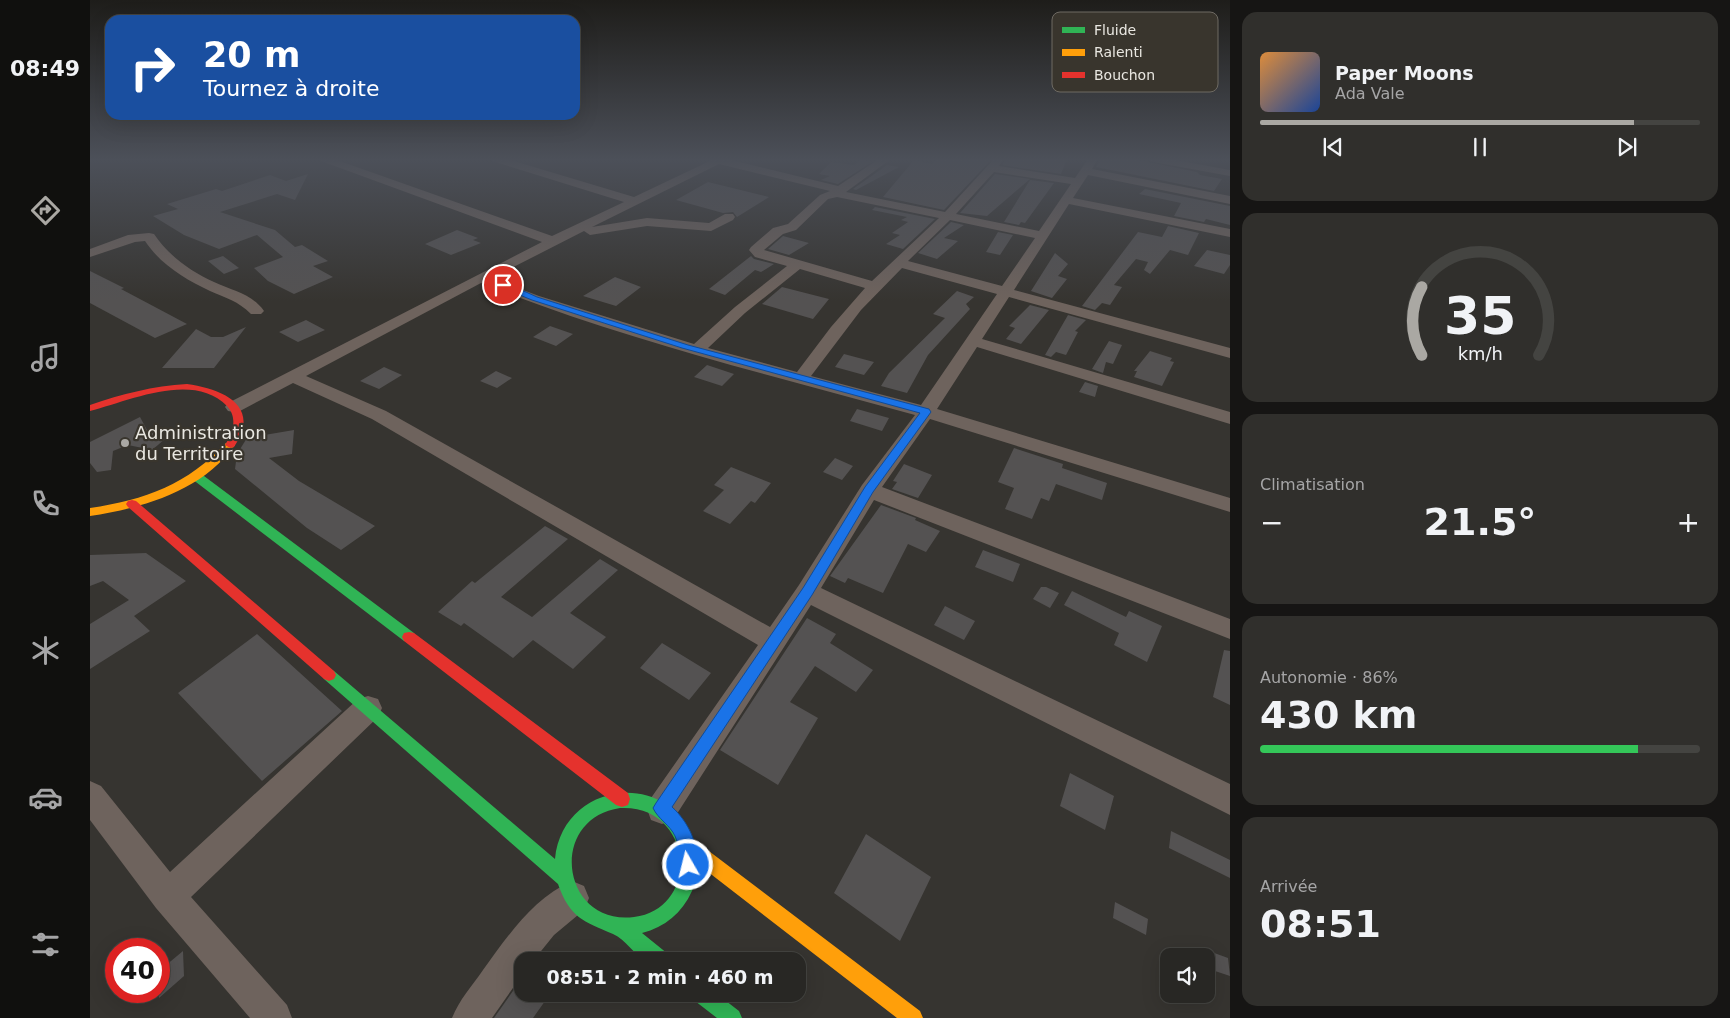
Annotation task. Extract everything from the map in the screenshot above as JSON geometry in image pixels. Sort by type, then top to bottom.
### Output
[{"type":"street","points":[[455,207],[553,241],[604,228],[647,222],[711,227],[729,217]]},
{"type":"street","points":[[234,407],[480,278],[622,207]]},
{"type":"street","points":[[814,207],[792,227],[778,231],[756,248],[760,254],[875,286]]},
{"type":"street","points":[[906,207],[1041,235]]},
{"type":"street","points":[[802,378],[830,337],[875,286],[954,207]]},
{"type":"street","points":[[662,808],[807,592],[869,490],[926,412],[1061,207]]},
{"type":"street","points":[[1098,207],[1230,233]]},
{"type":"street","points":[[90,253],[133,238],[149,237],[152,244],[167,260],[220,290],[244,298],[256,311]]},
{"type":"street","points":[[900,263],[1230,353]]},
{"type":"street","points":[[697,350],[740,310],[797,265]]},
{"type":"street","points":[[480,278],[534,299],[697,350],[926,412],[1230,505]]},
{"type":"street","points":[[973,341],[1230,418]]},
{"type":"street","points":[[294,376],[379,415],[773,641]]},
{"type":"street","points":[[90,408],[111,399],[143,391],[173,388],[200,389],[221,396],[234,407],[239,421],[234,438],[220,457],[196,476],[166,492],[132,504],[90,512]]},
{"type":"street","points":[[196,476],[622,799]]},
{"type":"street","points":[[869,490],[1230,629]]},
{"type":"street","points":[[132,504],[368,708],[568,888],[585,913],[602,924],[621,928],[641,926],[660,917],[675,903],[684,885],[688,865],[687,846],[681,831],[662,808],[636,799],[622,799],[605,803],[590,812],[577,825],[568,842],[564,860],[568,888],[470,1018]]},
{"type":"street","points":[[807,592],[1230,800]]},
{"type":"street","points":[[168,896],[368,708]]},
{"type":"street","points":[[90,796],[168,896],[274,1018]]},
{"type":"street","points":[[687,846],[913,1018]]},
{"type":"street","points":[[621,928],[651,952]]},
{"type":"street","points":[[712,1002],[732,1018]]},
{"type":"building","points":[[173,207],[237,207],[220,212],[275,230],[295,247],[302,245],[328,261],[313,266],[333,277],[294,294],[268,281],[254,268],[283,257],[257,235],[219,249],[184,235],[153,216],[178,209]]},
{"type":"building","points":[[700,207],[754,207],[737,217],[733,212],[723,213]]},
{"type":"building","points":[[875,207],[935,219],[903,249],[886,244],[900,235],[892,233],[908,222],[901,220],[907,217],[872,210]]},
{"type":"building","points":[[928,207],[947,207],[944,210]]},
{"type":"building","points":[[966,207],[998,207],[987,216],[960,213]]},
{"type":"building","points":[[1014,207],[1037,207],[1025,223],[1021,222],[1019,225],[1004,222]]},
{"type":"building","points":[[1179,207],[1230,207],[1230,225],[1206,219],[1204,222],[1174,216]]},
{"type":"building","points":[[951,222],[964,225],[944,238],[958,241],[937,259],[918,253]]},
{"type":"building","points":[[1168,226],[1199,233],[1188,255],[1170,250],[1150,274],[1144,270],[1148,262],[1136,259],[1114,285],[1122,287],[1110,305],[1102,303],[1095,310],[1082,306],[1138,232],[1162,237]]},
{"type":"building","points":[[457,230],[478,238],[473,240],[481,243],[451,255],[425,244]]},
{"type":"building","points":[[998,232],[1013,235],[1000,255],[986,252]]},
{"type":"building","points":[[783,236],[809,243],[789,255],[768,249]]},
{"type":"building","points":[[1207,250],[1230,255],[1230,265],[1224,274],[1194,266]]},
{"type":"building","points":[[1055,253],[1068,264],[1058,276],[1067,279],[1052,298],[1031,291]]},
{"type":"building","points":[[223,256],[239,268],[224,274],[208,261]]},
{"type":"building","points":[[751,256],[754,259],[774,264],[761,272],[755,270],[725,295],[709,289]]},
{"type":"building","points":[[90,271],[187,324],[155,338],[90,303]]},
{"type":"building","points":[[615,277],[641,287],[616,306],[583,296]]},
{"type":"building","points":[[782,287],[829,299],[813,319],[762,304]]},
{"type":"building","points":[[957,291],[974,297],[966,304],[970,309],[928,355],[907,393],[881,386],[889,373],[945,318],[933,314]]},
{"type":"building","points":[[1030,305],[1049,310],[1021,344],[1006,339],[1015,328],[1009,326]]},
{"type":"building","points":[[1068,315],[1086,320],[1075,331],[1078,332],[1066,355],[1056,352],[1051,357],[1045,355]]},
{"type":"building","points":[[306,320],[325,330],[298,342],[279,332]]},
{"type":"building","points":[[550,326],[573,334],[556,346],[533,337]]},
{"type":"building","points":[[246,327],[214,368],[162,368],[196,329],[211,337],[223,337]]},
{"type":"building","points":[[1109,341],[1122,345],[1113,364],[1106,362],[1103,373],[1092,369]]},
{"type":"building","points":[[1150,351],[1172,358],[1170,361],[1174,362],[1162,386],[1134,377],[1137,371],[1134,371]]},
{"type":"building","points":[[844,354],[874,362],[864,375],[835,367]]},
{"type":"building","points":[[707,365],[734,374],[722,386],[694,377]]},
{"type":"building","points":[[384,367],[402,375],[379,389],[360,381]]},
{"type":"building","points":[[496,371],[512,378],[497,388],[480,381]]},
{"type":"building","points":[[1085,382],[1098,386],[1095,397],[1079,392]]},
{"type":"building","points":[[857,409],[889,418],[882,431],[850,421]]},
{"type":"building","name":"Administration du Territoire","points":[[140,417],[147,430],[165,439],[152,450],[128,445],[113,451],[111,470],[97,472],[90,463],[90,442]]},
{"type":"building","points":[[294,430],[292,454],[269,458],[299,481],[375,526],[341,550],[307,528],[235,469],[237,454],[247,438]]},
{"type":"building","points":[[1014,448],[1063,464],[1062,468],[1107,483],[1102,500],[1056,484],[1049,501],[1041,498],[1032,519],[1005,509],[1014,488],[998,482]]},
{"type":"building","points":[[835,458],[853,466],[842,480],[823,472]]},
{"type":"building","points":[[904,464],[932,475],[918,498],[892,489],[897,482],[893,481]]},
{"type":"building","points":[[731,467],[771,483],[755,503],[751,501],[730,524],[703,511],[724,490],[714,485]]},
{"type":"building","points":[[881,505],[916,518],[915,520],[940,531],[926,552],[908,544],[883,593],[848,578],[845,583],[830,576]]},
{"type":"building","points":[[545,526],[568,539],[501,597],[532,617],[600,559],[618,570],[570,613],[606,637],[573,669],[533,640],[513,658],[464,623],[461,626],[438,612],[472,581],[475,583]]},
{"type":"building","points":[[983,550],[1020,564],[1013,582],[975,567]]},
{"type":"building","points":[[146,553],[186,581],[134,616],[150,631],[90,669],[90,624],[129,600],[103,581],[90,586],[90,555]]},
{"type":"building","points":[[1041,587],[1046,587],[1059,593],[1050,608],[1033,599]]},
{"type":"building","points":[[1072,591],[1126,617],[1129,611],[1162,626],[1147,662],[1114,645],[1119,633],[1064,605]]},
{"type":"building","points":[[945,606],[975,621],[964,640],[934,625]]},
{"type":"building","points":[[807,618],[836,634],[830,643],[873,670],[856,692],[815,666],[790,702],[818,718],[778,785],[720,750]]},
{"type":"building","points":[[257,634],[342,711],[262,781],[178,693]]},
{"type":"building","points":[[662,643],[711,673],[689,700],[640,668]]},
{"type":"building","points":[[1224,650],[1230,651],[1230,705],[1213,697]]},
{"type":"building","points":[[1070,773],[1114,796],[1105,830],[1060,806]]},
{"type":"building","points":[[1171,831],[1230,860],[1230,878],[1169,848]]},
{"type":"building","points":[[866,834],[931,877],[900,941],[834,893]]},
{"type":"building","points":[[1115,902],[1148,919],[1146,935],[1113,918]]},
{"type":"building","points":[[183,951],[184,976],[170,988],[170,962]]},
{"type":"building","points":[[1215,953],[1228,958],[1230,976],[1215,971]]},
{"type":"building","points":[[514,989],[514,1002],[544,1002],[533,1018],[494,1018]]},
{"type":"traffic: fast","points":[[196,476],[409,637]]},
{"type":"traffic: fast","points":[[329,675],[565,879]]},
{"type":"traffic: fast","points":[[626,800],[650,805],[661,810],[671,818],[679,828],[684,839],[689,863],[684,887],[679,898],[671,908],[661,916],[650,921],[626,926],[602,921],[591,916],[581,908],[573,898],[568,887],[563,863],[568,839],[573,828],[581,818],[591,810],[602,805],[626,800]]},
{"type":"traffic: fast","points":[[621,928],[650,952]]},
{"type":"traffic: fast","points":[[712,1002],[732,1018]]},
{"type":"traffic: slow","points":[[90,512],[129,505],[167,492],[201,472],[230,445]]},
{"type":"traffic: slow","points":[[687,845],[913,1018]]},
{"type":"traffic: jam","points":[[90,408],[124,397],[166,388],[187,387],[206,390],[223,397],[237,413],[238,428],[230,445]]},
{"type":"traffic: jam","points":[[132,504],[329,675]]},
{"type":"traffic: jam","points":[[409,637],[622,799]]},
{"type":"place","name":"Administration du Territoire","points":[[125,443]]},
{"type":"route","points":[[503,285],[534,299],[685,346],[926,412],[869,490],[807,592],[662,808],[681,831],[687,846],[688,865]]}]
